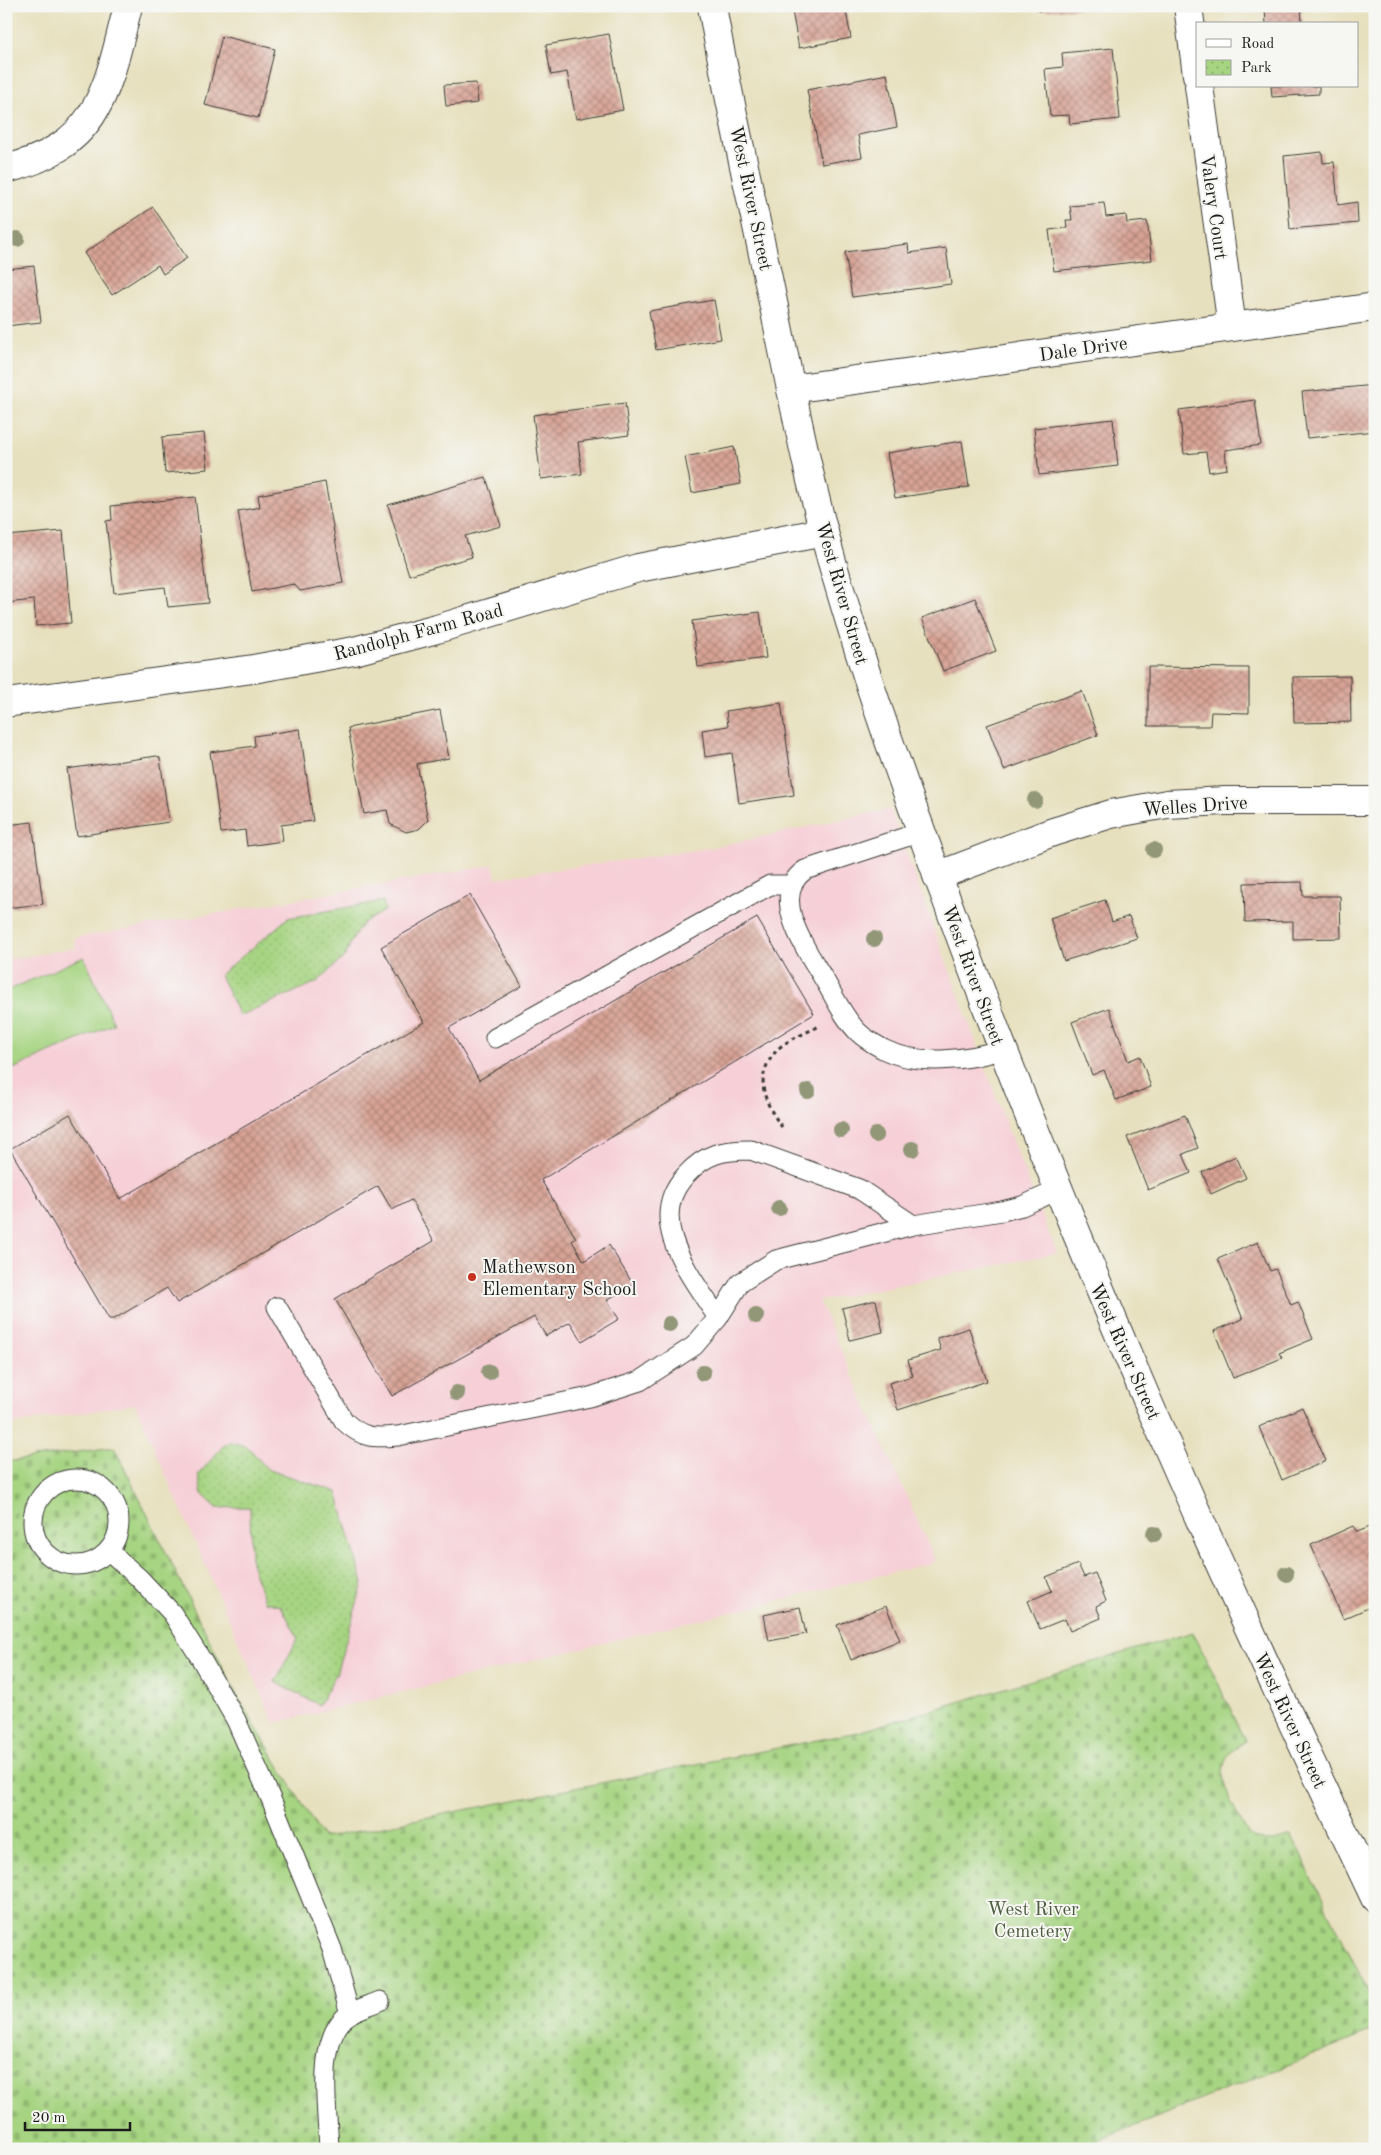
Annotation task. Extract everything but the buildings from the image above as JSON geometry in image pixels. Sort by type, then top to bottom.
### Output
[{"type":"street","points":[[6,169],[26,164],[52,152],[75,134],[90,118],[108,84],[128,6]]},
{"type":"street","name":"West River Street","points":[[712,6],[792,389],[824,532],[837,580],[892,754],[1002,1049],[1108,1312],[1282,1702],[1375,1898]]},
{"type":"street","points":[[1188,6],[1196,67]]},
{"type":"street","name":"Valery Court","points":[[1199,88],[1232,327]]},
{"type":"street","name":"Dale Drive","points":[[792,389],[1375,307]]},
{"type":"street","name":"Randolph Farm Road","points":[[6,704],[253,669],[354,651],[438,629],[638,568],[824,532]]},
{"type":"street","name":"Welles Drive","points":[[937,876],[1062,829],[1111,814],[1167,804],[1225,801],[1375,801]]},
{"type":"lane","points":[[921,832],[805,870],[796,876],[791,885],[790,906],[799,936],[845,1014],[858,1032],[885,1050],[902,1055],[937,1060],[971,1058],[1002,1049]]},
{"type":"lane","points":[[495,1038],[770,885],[791,885]]},
{"type":"lane","points":[[718,1318],[681,1259],[672,1239],[668,1209],[672,1194],[681,1180],[695,1165],[711,1154],[734,1150],[751,1150],[859,1189],[913,1225]]},
{"type":"lane","points":[[277,1307],[344,1421],[355,1431],[368,1437],[398,1436],[590,1397],[640,1381],[694,1346],[718,1318],[740,1283],[776,1260],[913,1225],[1002,1211],[1022,1206],[1058,1190]]},
{"type":"lane","points":[[76,1478],[90,1481],[102,1487],[113,1497],[119,1511],[120,1525],[117,1540],[108,1551],[97,1560],[83,1565],[69,1565],[55,1560],[44,1551],[36,1539],[34,1518],[40,1498],[49,1488],[62,1481],[76,1478]]},
{"type":"lane","points":[[108,1551],[139,1578],[172,1613],[202,1659],[236,1720],[271,1799],[332,1949],[350,2014]]},
{"type":"lane","points":[[329,2149],[326,2061],[333,2032],[350,2014],[380,2001]]},
{"type":"path","points":[[782,1127],[766,1102],[763,1084],[766,1066],[778,1048],[820,1025]]},
{"type":"shaded area","name":"Mathewson Elementary School","points":[[890,809],[1015,1148],[1057,1253],[819,1301],[936,1562],[274,1723],[135,1404],[6,1425],[6,960],[76,948],[75,938],[493,865],[496,878],[710,848]]},
{"type":"green space","points":[[383,901],[385,910],[363,923],[352,940],[345,956],[317,982],[239,1016],[220,975],[288,918]]},
{"type":"green space","points":[[84,957],[114,1024],[6,1072],[6,991]]},
{"type":"green space","points":[[231,1442],[248,1447],[267,1469],[337,1492],[363,1583],[336,1674],[319,1705],[275,1682],[298,1638],[281,1606],[265,1602],[251,1563],[250,1507],[217,1508],[202,1494],[198,1475],[223,1446]]},
{"type":"green space","name":"West River Cemetery","points":[[114,1447],[237,1696],[323,1838],[858,1732],[1193,1632],[1246,1741],[1233,1751],[1226,1761],[1223,1772],[1224,1784],[1229,1796],[1248,1834],[1258,1839],[1269,1841],[1286,1838],[1291,1835],[1368,1991],[1375,2009],[1375,2030],[1078,2149],[6,2149],[6,1462]]},
{"type":"place","name":"Mathewson Elementary School","points":[[472,1277]]}]
